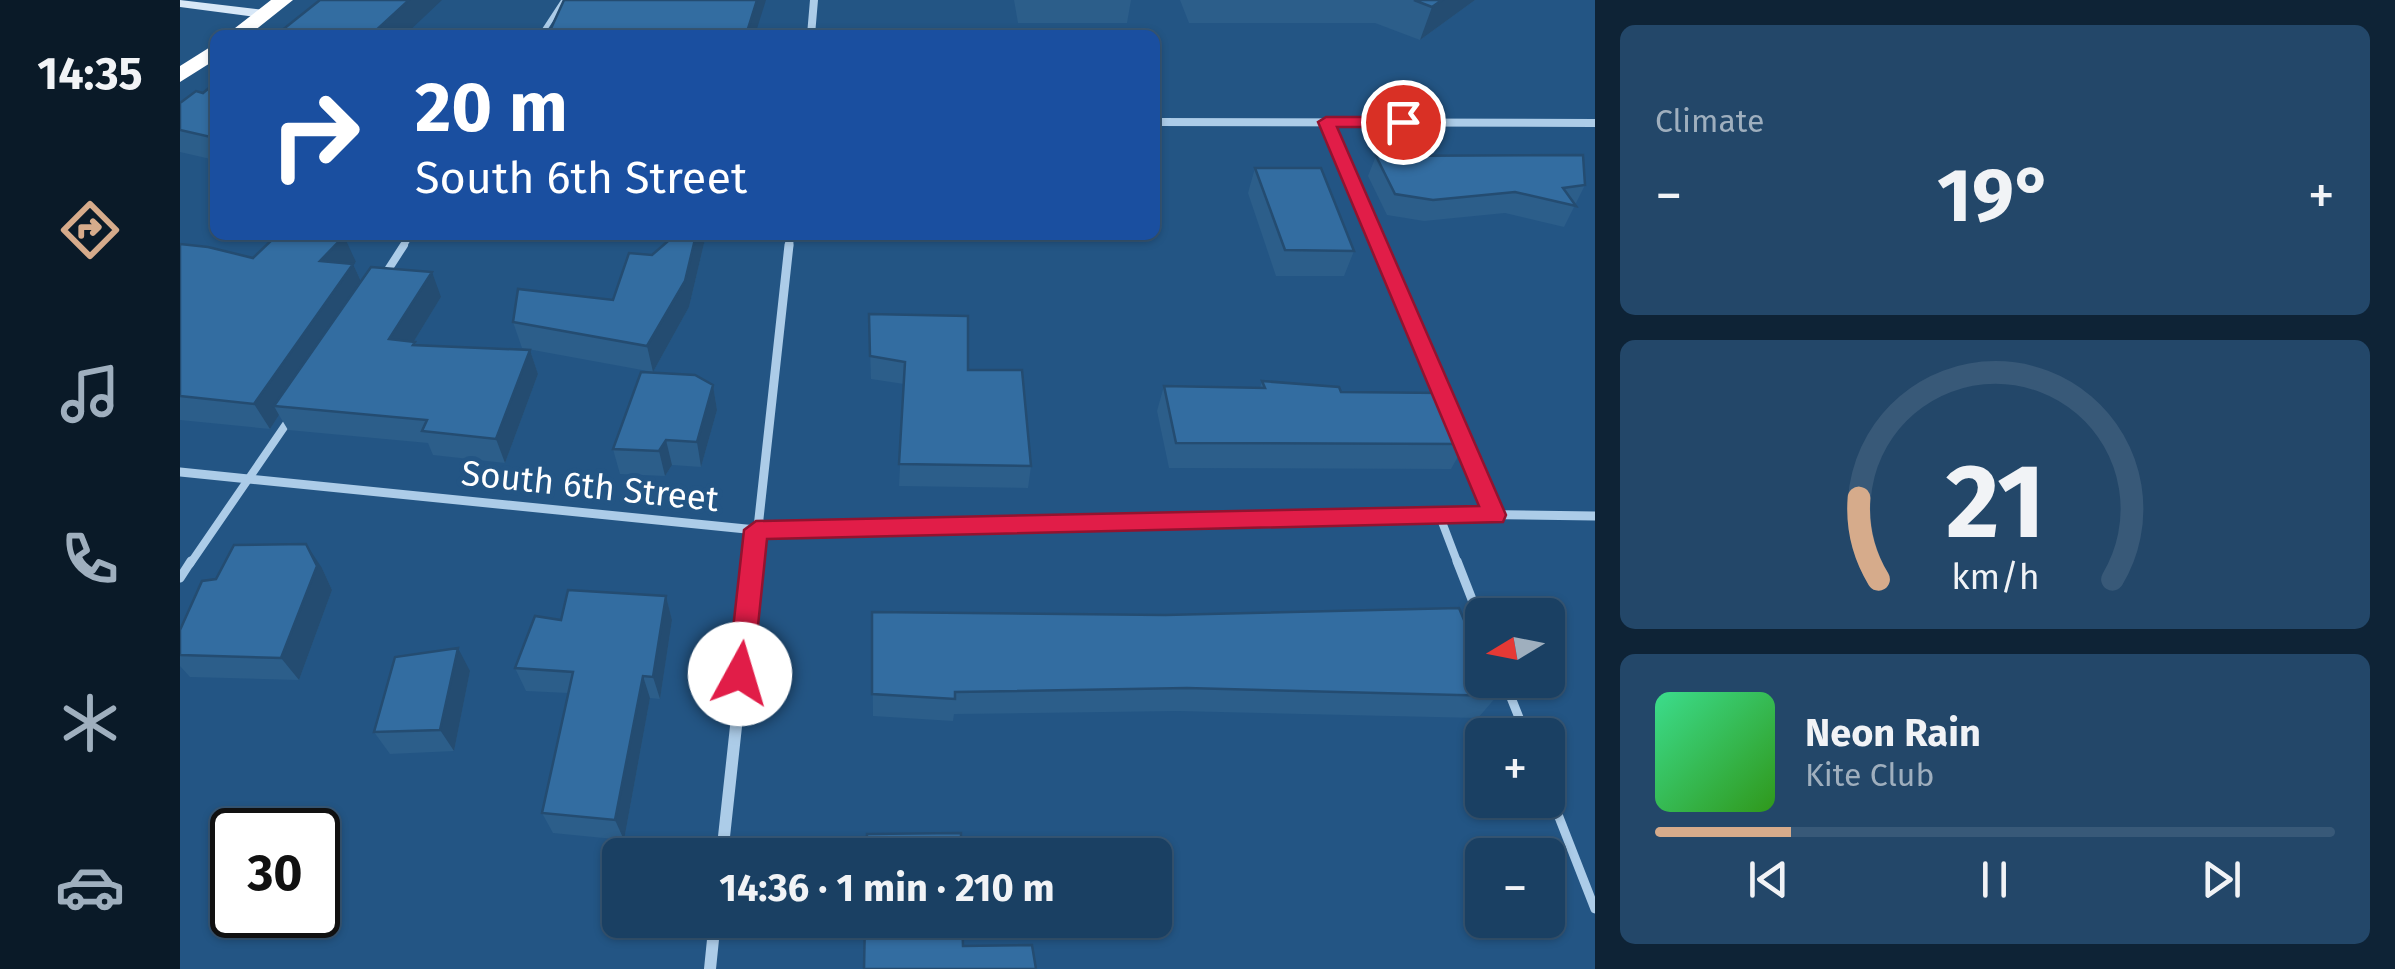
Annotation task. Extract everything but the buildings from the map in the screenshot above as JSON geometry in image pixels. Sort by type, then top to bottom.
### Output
[{"type":"highway","points":[[243,30],[283,0]]},
{"type":"highway","points":[[180,76],[210,54]]},
{"type":"street","points":[[811,30],[814,0]]},
{"type":"street","points":[[180,3],[264,14]]},
{"type":"street","points":[[1160,122],[1595,123]]},
{"type":"street","points":[[724,838],[789,240]]},
{"type":"street","name":"South 6th Street","points":[[180,472],[756,530],[1439,514],[1595,516]]},
{"type":"street","points":[[710,969],[713,938]]},
{"type":"lane","points":[[544,30],[564,0]]},
{"type":"lane","points":[[1326,122],[1449,408]]},
{"type":"lane","points":[[379,284],[408,240]]},
{"type":"lane","points":[[180,578],[292,414]]},
{"type":"lane","points":[[1456,426],[1494,515]]},
{"type":"lane","points":[[1439,514],[1472,598]]},
{"type":"lane","points":[[1559,818],[1595,909]]},
{"type":"route","points":[[740,674],[756,530],[1494,515],[1326,122],[1403,122]]}]
